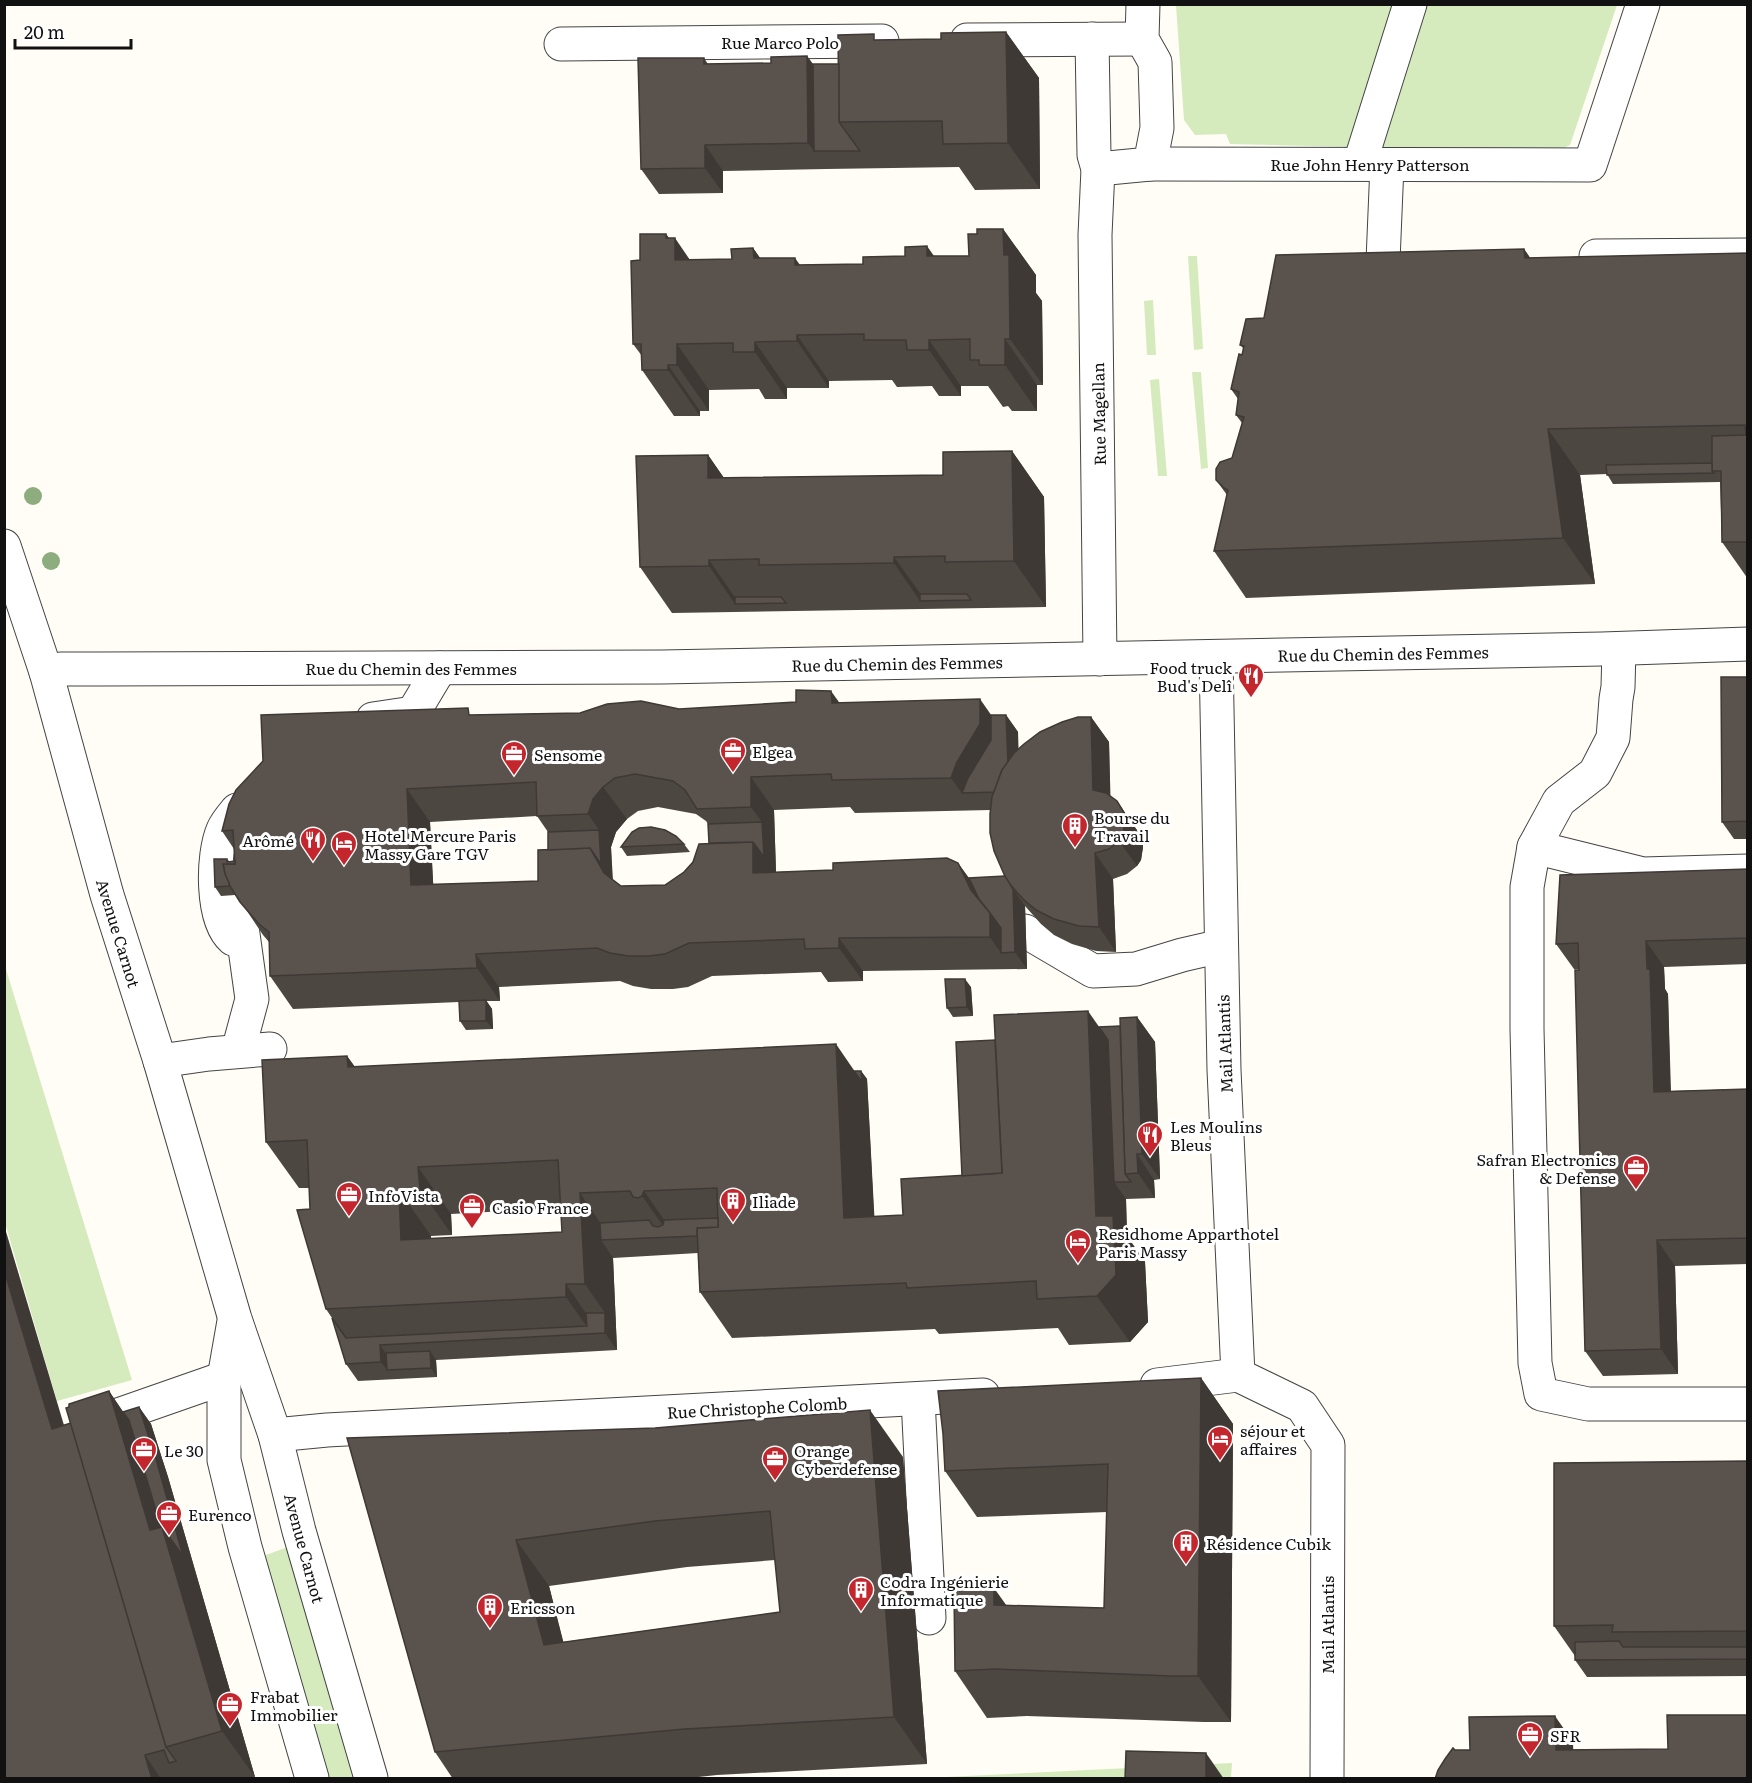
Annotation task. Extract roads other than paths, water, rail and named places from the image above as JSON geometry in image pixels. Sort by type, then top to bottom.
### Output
[{"type":"street","points":[[1098,169],[1150,164],[1157,128],[1155,62],[1142,39],[1143,4]]},
{"type":"street","points":[[1382,285],[1374,164],[1410,4]]},
{"type":"street","name":"Rue John Henry Patterson","points":[[1150,164],[1590,165],[1643,4]]},
{"type":"street","name":"Rue Magellan","points":[[1092,39],[1094,155],[1098,169],[1095,236],[1100,659]]},
{"type":"street","name":"Rue Marco Polo","points":[[561,44],[1142,39]]},
{"type":"street","points":[[1596,256],[1748,255]]},
{"type":"street","name":"Avenue Carnot","points":[[4,546],[46,672],[107,895],[160,1061],[235,1319],[275,1435],[299,1531],[371,1779]]},
{"type":"street","name":"Rue du Chemin des Femmes","points":[[46,672],[61,669],[662,667],[1619,649],[1748,644]]},
{"type":"street","points":[[1619,649],[1613,738],[1595,774],[1559,801],[1534,847],[1527,887],[1527,1029],[1535,1363],[1541,1394],[1588,1404],[1748,1404]]},
{"type":"street","name":"Mail Atlantis","points":[[1216,657],[1224,1070],[1238,1375],[1302,1406],[1328,1444],[1327,1779]]},
{"type":"street","points":[[341,724],[413,713],[440,668]]},
{"type":"street","points":[[246,950],[227,934],[215,897],[216,856],[223,829],[237,810],[252,781]]},
{"type":"street","points":[[237,810],[238,883],[252,999],[238,1051]]},
{"type":"street","points":[[1534,847],[1643,874],[1748,871]]},
{"type":"street","points":[[1025,931],[1093,971],[1136,969],[1221,946]]},
{"type":"street","points":[[160,1061],[270,1049]]},
{"type":"street","name":"Avenue Carnot","points":[[235,1319],[224,1378],[224,1460],[245,1548],[312,1779]]},
{"type":"street","points":[[1131,1386],[1238,1375]]},
{"type":"street","points":[[81,1428],[224,1378]]},
{"type":"street","name":"Rue Christophe Colomb","points":[[275,1435],[327,1430],[1013,1393]]},
{"type":"street","points":[[918,1399],[929,1618]]},
{"type":"place","name":"Food truck Bud's Delî","points":[[1251,699]]},
{"type":"place","name":"Elgea","points":[[733,774]]},
{"type":"place","name":"Sensome","points":[[514,777]]},
{"type":"place","name":"Bourse du Travail","points":[[1075,849]]},
{"type":"place","name":"Arômé","points":[[313,863]]},
{"type":"place","name":"Hotel Mercure Paris Massy Gare TGV","points":[[344,867]]},
{"type":"place","name":"Les Moulins Bleus","points":[[1150,1158]]},
{"type":"place","name":"Safran Electronics & Defense","points":[[1636,1191]]},
{"type":"place","name":"InfoVista","points":[[349,1218]]},
{"type":"place","name":"Iliade","points":[[733,1224]]},
{"type":"place","name":"Casio France","points":[[472,1230]]},
{"type":"place","name":"Residhome Apparthotel Paris Massy","points":[[1078,1265]]},
{"type":"place","name":"séjour et affaires","points":[[1220,1462]]},
{"type":"place","name":"Le 30","points":[[144,1473]]},
{"type":"place","name":"Orange Cyberdefense","points":[[775,1482]]},
{"type":"place","name":"Eurenco","points":[[169,1537]]},
{"type":"place","name":"Résidence Cubik","points":[[1186,1566]]},
{"type":"place","name":"Codra Ingénierie Informatique","points":[[861,1613]]},
{"type":"place","name":"Ericsson","points":[[490,1630]]},
{"type":"place","name":"Frabat Immobilier","points":[[230,1728]]},
{"type":"place","name":"SFR","points":[[1530,1758]]}]
